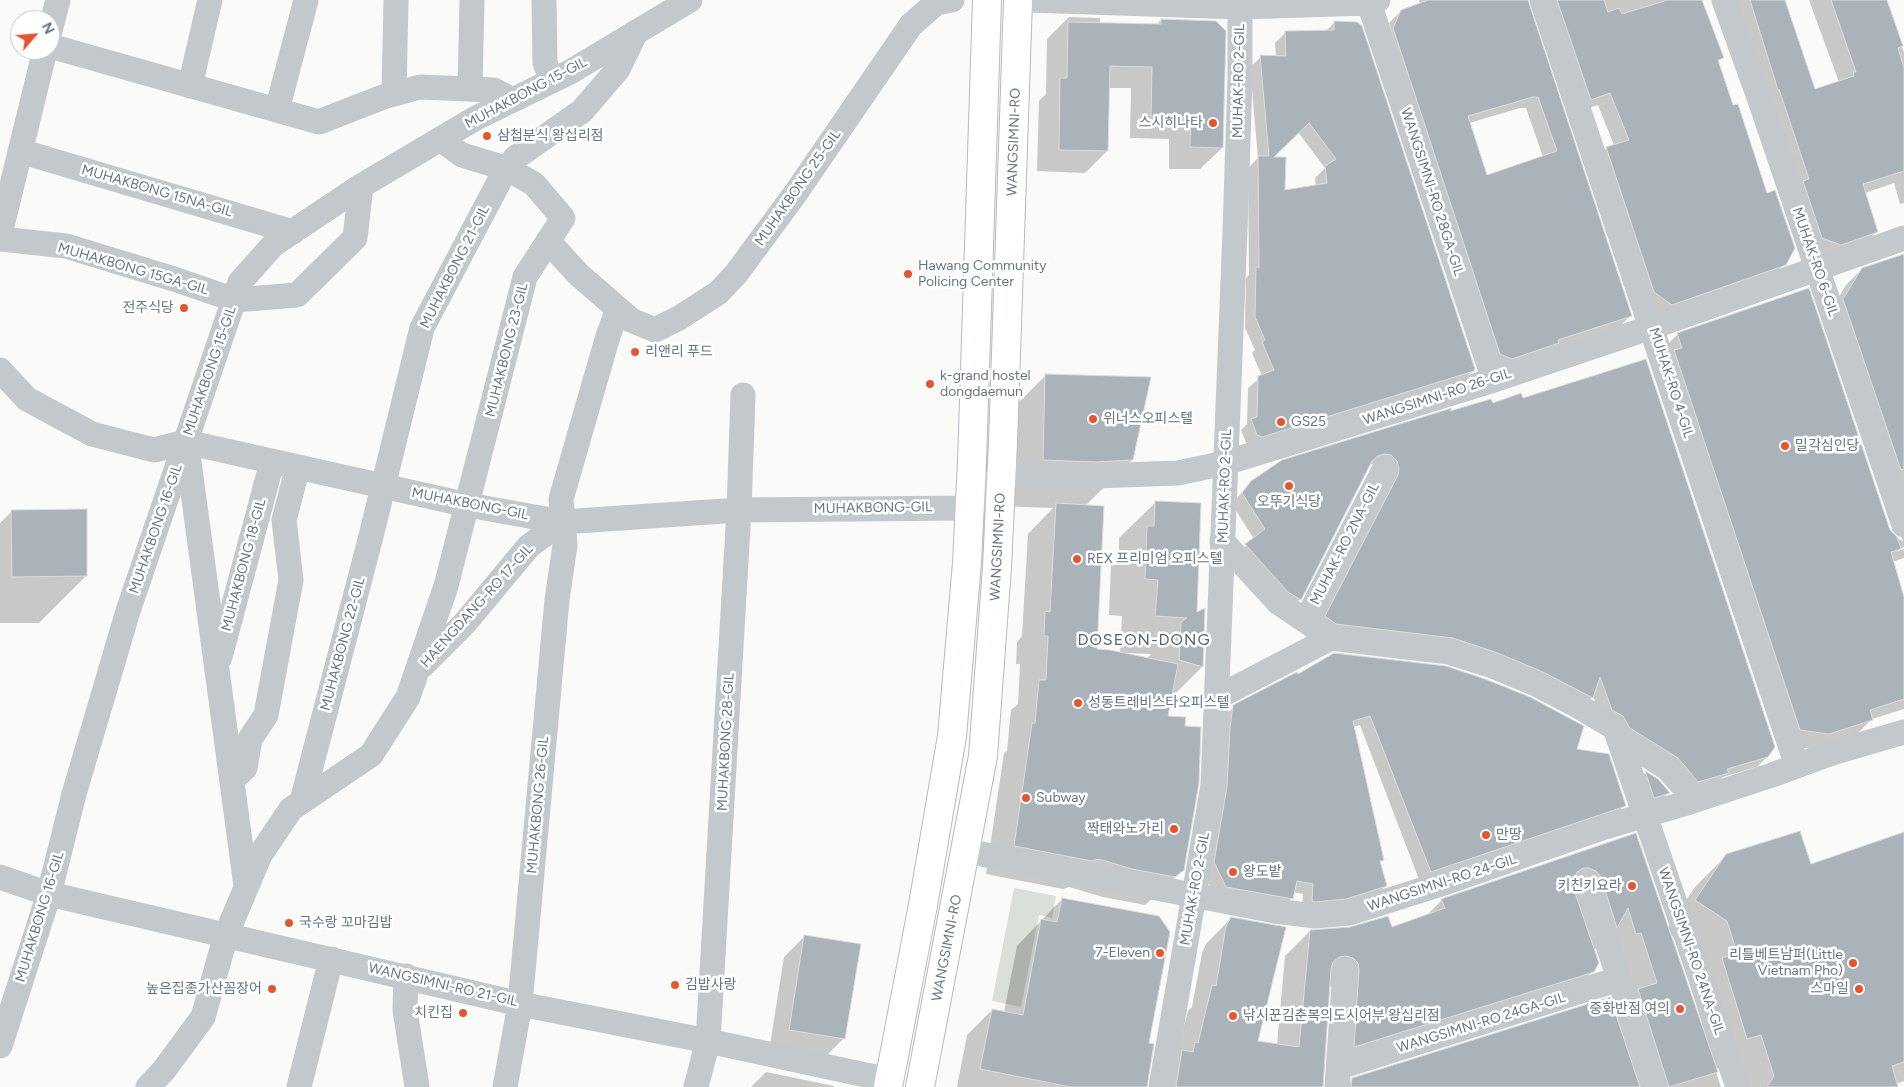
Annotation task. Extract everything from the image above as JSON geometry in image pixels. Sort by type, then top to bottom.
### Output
[{"type":"main road","points":[[889,1083],[923,905],[952,736],[970,508],[987,0]]},
{"type":"main road","name":"WANGSIMNI-RO","points":[[921,1087],[983,756],[1002,474],[1018,0]]},
{"type":"street","points":[[190,86],[210,0]]},
{"type":"street","points":[[277,110],[306,0]]},
{"type":"street","points":[[394,94],[396,0]]},
{"type":"street","points":[[470,89],[472,0]]},
{"type":"street","points":[[544,0],[545,63],[552,81]]},
{"type":"street","name":"MUHAKBONG 15-GIL","points":[[186,442],[240,282],[274,244],[361,186],[440,139],[476,118],[570,72],[690,0]]},
{"type":"street","name":"MUHAKBONG 25-GIL","points":[[548,241],[578,274],[631,320],[654,330],[679,318],[718,293],[736,274],[795,194],[911,24],[936,3],[952,0]]},
{"type":"street","points":[[1028,0],[1240,4],[1373,2]]},
{"type":"street","name":"MUHAK-RO 4-GIL","points":[[1542,0],[1798,766]]},
{"type":"street","name":"MUHAK-RO 6-GIL","points":[[1724,0],[1904,525]]},
{"type":"street","name":"WANGSIMNI-RO 28GA-GIL","points":[[1373,2],[1494,380]]},
{"type":"street","name":"MUHAK-RO 2-GIL","points":[[1161,1087],[1213,785],[1218,697],[1222,540],[1238,146],[1240,4]]},
{"type":"street","name":"MUHAKBONG 21-GIL","points":[[383,486],[422,328],[500,180],[515,158],[582,111],[618,69],[636,32]]},
{"type":"street","points":[[60,49],[320,122],[394,94],[420,87],[494,90],[513,100]]},
{"type":"street","points":[[0,234],[43,60]]},
{"type":"street","points":[[440,139],[462,155],[508,169]]},
{"type":"street","name":"MUHAKBONG 15NA-GIL","points":[[20,151],[293,232]]},
{"type":"street","name":"MUHAKBONG 23-GIL","points":[[468,505],[525,277],[563,218],[534,184],[508,169]]},
{"type":"street","name":"MUHAKBONG 15-GIL","points":[[234,300],[297,295],[355,238],[361,186]]},
{"type":"street","name":"WANGSIMNI-RO 26-GIL","points":[[1002,474],[1095,476],[1178,473],[1225,463],[1494,380],[1652,327],[1904,238]]},
{"type":"street","name":"MUHAKBONG 15GA-GIL","points":[[0,239],[66,246],[174,279],[234,300]]},
{"type":"street","points":[[562,522],[561,499],[569,465],[618,309]]},
{"type":"street","name":"MUHAKBONG-GIL","points":[[0,370],[27,399],[92,434],[154,450],[186,442],[468,505],[562,522],[739,510],[970,508]]},
{"type":"street","name":"MUHAKBONG 28-GIL","points":[[696,1087],[708,1041],[739,510],[743,395]]},
{"type":"street","name":"MUHAKBONG 16-GIL","points":[[186,442],[246,886]]},
{"type":"street","name":"MUHAKBONG 16-GIL","points":[[0,1046],[49,894],[74,794],[128,611],[186,442]]},
{"type":"street","name":"MUHAKBONG 18-GIL","points":[[217,668],[272,462]]},
{"type":"street","points":[[232,780],[245,768],[250,739],[266,715],[291,580],[284,520],[298,467]]},
{"type":"street","name":"MUHAK-RO 2NA-GIL","points":[[1306,621],[1385,468]]},
{"type":"street","points":[[970,508],[1002,474]]},
{"type":"street","name":"MUHAKBONG 22-GIL","points":[[302,801],[383,486]]},
{"type":"street","name":"HAENGDANG-RO 17-GIL","points":[[148,1087],[164,1070],[203,1017],[226,936],[260,855],[291,809],[371,755],[408,697],[446,586],[468,505]]},
{"type":"street","name":"HAENGDANG-RO 17-GIL","points":[[416,672],[464,624],[530,546],[562,522]]},
{"type":"street","name":"MUHAKBONG 26-GIL","points":[[505,1087],[520,1004],[556,600],[565,545],[562,522]]},
{"type":"street","name":"MUHAK-RO 2NA-GIL","points":[[1222,540],[1279,603],[1331,638],[1449,652],[1490,665],[1536,684],[1615,728],[1644,816]]},
{"type":"street","points":[[1218,697],[1331,638]]},
{"type":"street","name":"WANGSIMNI-RO 24-GIL","points":[[966,851],[1275,911],[1315,916],[1349,914],[1904,732]]},
{"type":"street","name":"MUHAK-RO 2NA-GIL","points":[[1618,736],[1667,768],[1685,788],[1690,802]]},
{"type":"street","name":"WANGSIMNI-RO 24NA-GIL","points":[[1644,816],[1738,1087]]},
{"type":"street","name":"WANGSIMNI-RO 21-GIL","points":[[0,877],[49,894],[226,936],[406,976],[520,1004],[708,1041],[889,1083]]},
{"type":"street","points":[[1587,882],[1655,1087]]},
{"type":"street","points":[[299,1087],[331,959]]},
{"type":"street","name":"WANGSIMNI-RO 24GA-GIL","points":[[1345,970],[1338,1077],[1619,979]]},
{"type":"street","points":[[406,976],[405,1010],[417,1087]]},
{"type":"shaded area","points":[[1014,888],[1056,896],[1052,918],[1039,915],[1021,1007],[992,1001]]},
{"type":"building","points":[[1428,0],[1528,0],[1632,316],[1558,340],[1559,343],[1512,359],[1500,354],[1393,28],[1401,10]],"holes":[[[1538,97],[1557,151],[1487,175],[1468,116]]]},
{"type":"building","points":[[1557,0],[1604,0],[1608,12],[1619,8],[1622,14],[1668,0],[1702,0],[1724,58],[1718,60],[1733,105],[1738,104],[1767,193],[1775,190],[1795,248],[1786,265],[1672,305],[1654,292],[1606,147],[1629,140],[1610,93],[1591,100]]},
{"type":"building","points":[[1750,0],[1785,0],[1815,89],[1854,76],[1853,72],[1856,72],[1831,0],[1887,0],[1903,46],[1898,48],[1904,68],[1904,171],[1863,184],[1878,232],[1841,245],[1822,238],[1803,181],[1809,179],[1778,90]]},
{"type":"building","points":[[1161,19],[1216,21],[1226,31],[1223,148],[1190,147],[1191,117],[1151,116],[1152,67],[1110,66],[1108,151],[1059,150],[1060,78],[1067,78],[1068,22],[1161,24]]},
{"type":"building","points":[[1334,21],[1357,22],[1362,26],[1475,369],[1474,371],[1262,437],[1257,435],[1251,419],[1257,417],[1258,376],[1274,370],[1262,342],[1265,340],[1255,317],[1256,266],[1259,268],[1258,156],[1269,156],[1260,55],[1286,56],[1285,31],[1334,30]],"holes":[[[1309,123],[1336,159],[1325,166],[1327,183],[1285,190],[1286,157],[1274,157]]]},
{"type":"building","points":[[1904,254],[1904,469],[1901,470],[1843,299],[1862,268]]},
{"type":"building","name":"밀각심인당","points":[[1809,288],[1890,530],[1897,537],[1901,549],[1891,552],[1904,597],[1904,699],[1870,710],[1873,720],[1829,734],[1800,730],[1674,350],[1682,348],[1677,333]]},
{"type":"building","points":[[1646,359],[1775,747],[1768,757],[1727,769],[1729,773],[1698,782],[1678,758],[1630,728],[1623,716],[1612,710],[1600,677],[1593,698],[1541,671],[1495,652],[1453,638],[1336,624],[1325,616],[1398,475],[1397,461],[1391,455],[1384,454],[1372,461],[1301,600],[1288,592],[1245,544],[1265,529],[1242,493],[1251,481],[1282,460],[1452,408],[1450,411],[1491,399],[1493,403],[1521,393],[1523,398]]},
{"type":"building","name":"위너스오피스텔","points":[[1045,374],[1151,377],[1133,460],[1096,462],[1043,460]]},
{"type":"building","points":[[1155,501],[1201,503],[1197,612],[1205,608],[1203,667],[1179,660],[1181,622],[1187,618],[1155,616],[1158,580],[1145,579],[1147,526],[1154,526]]},
{"type":"building","points":[[1056,503],[1104,506],[1097,649],[1178,664],[1168,716],[1186,717],[1185,726],[1201,727],[1199,783],[1184,870],[1175,877],[1132,869],[1099,859],[1092,861],[1014,846],[1032,723],[1035,723],[1039,680],[1046,680],[1048,636],[1044,636],[1045,611],[1050,612]]},
{"type":"building","points":[[87,509],[87,576],[12,577],[11,510]]},
{"type":"building","points":[[1334,653],[1446,666],[1530,697],[1584,726],[1577,749],[1609,754],[1626,806],[1431,872],[1370,716],[1353,721],[1384,860],[1380,861],[1387,886],[1346,899],[1315,902],[1312,901],[1313,884],[1297,881],[1293,899],[1226,887],[1214,862],[1227,787],[1233,705],[1297,672],[1298,674]]},
{"type":"building","points":[[1645,771],[1658,779],[1670,793],[1654,798]]},
{"type":"building","points":[[1800,831],[1811,864],[1904,832],[1904,1062],[1892,1066],[1898,1087],[1767,1087],[1774,1076],[1761,1035],[1747,1039],[1722,958],[1737,953],[1727,921],[1695,900],[1726,854]]},
{"type":"building","points":[[1636,833],[1718,1072],[1669,1087],[1638,989],[1657,983],[1641,933],[1636,934],[1628,908],[1617,928],[1601,877],[1596,871],[1583,868],[1577,872],[1573,880],[1573,887],[1599,963],[1594,972],[1354,1047],[1358,963],[1353,958],[1339,957],[1333,962],[1331,969],[1323,1087],[1176,1087],[1182,1050],[1193,1052],[1195,1042],[1198,1043],[1212,985],[1216,986],[1226,926],[1231,917],[1286,927],[1258,1041],[1299,1047],[1310,930],[1350,927],[1388,916],[1392,927],[1445,908],[1441,899]]},
{"type":"building","points":[[1062,898],[1159,916],[1170,932],[1149,1043],[1154,1044],[1147,1087],[1071,1087],[980,1069],[992,1009],[1023,1015],[1041,919],[1057,922]]},
{"type":"building","points":[[804,935],[861,944],[845,1039],[789,1030]]},
{"type":"building","points":[[1610,997],[1640,1087],[1351,1087],[1352,1078]]},
{"type":"place","name":"스시히나타","points":[[1213,123]]},
{"type":"place","name":"삼첩분식 왕십리점","points":[[487,136]]},
{"type":"place","name":"Hawang Community Policing Center","points":[[908,274]]},
{"type":"place","name":"전주식당","points":[[184,308]]},
{"type":"place","name":"리앤리 푸드","points":[[635,352]]},
{"type":"place","name":"k-grand hostel dongdaemun","points":[[930,384]]},
{"type":"place","name":"위너스오피스텔","points":[[1093,419]]},
{"type":"place","name":"GS25","points":[[1281,422]]},
{"type":"place","name":"밀각심인당","points":[[1785,446]]},
{"type":"place","name":"오뚜기식당","points":[[1289,486]]},
{"type":"place","name":"REX 프리미엄 오피스텔","points":[[1077,559]]},
{"type":"place","name":"성동트레비스타오피스텔","points":[[1078,703]]},
{"type":"place","name":"Subway","points":[[1026,798]]},
{"type":"place","name":"짝태와노가리","points":[[1174,829]]},
{"type":"place","name":"만땅","points":[[1486,835]]},
{"type":"place","name":"왕도밭","points":[[1233,872]]},
{"type":"place","name":"키친키요라","points":[[1632,886]]},
{"type":"place","name":"국수랑 꼬마김밥","points":[[289,923]]},
{"type":"place","name":"7-Eleven","points":[[1160,953]]},
{"type":"place","name":"리틀베트남퍼(Little Vietnam Pho)","points":[[1853,963]]},
{"type":"place","name":"김밥사랑","points":[[675,985]]},
{"type":"place","name":"높은집종가산꼼장어","points":[[272,989]]},
{"type":"place","name":"스마일","points":[[1859,989]]},
{"type":"place","name":"중화반점 여의","points":[[1680,1009]]},
{"type":"place","name":"치킨집","points":[[463,1013]]},
{"type":"place","name":"낚시꾼김춘복의도시어부 왕십리점","points":[[1233,1016]]},
{"type":"district","name":"DOSEON-DONG","points":[[1144,640]]}]
